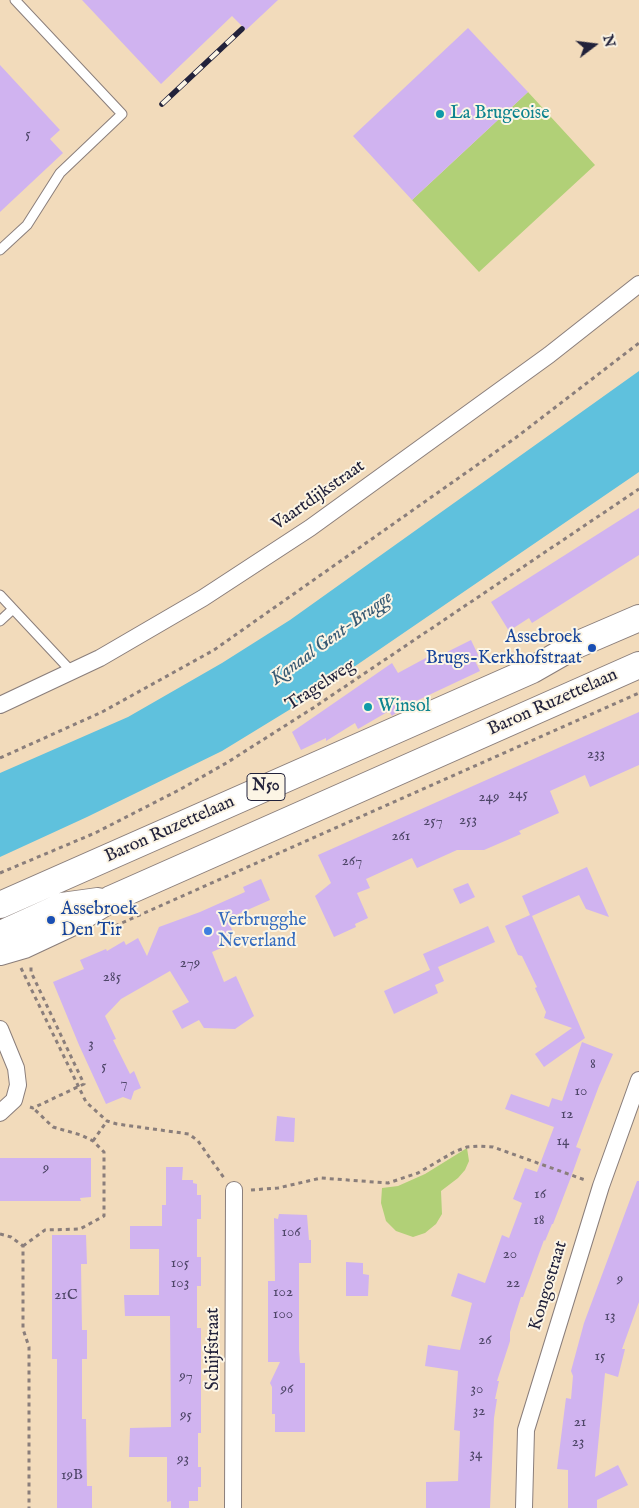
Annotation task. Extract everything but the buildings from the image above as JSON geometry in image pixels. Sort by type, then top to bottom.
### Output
[{"type":"main road","name":"Baron Ruzettelaan","points":[[0,905],[532,670],[574,646],[639,618]]},
{"type":"main road","name":"Baron Ruzettelaan","points":[[532,670],[581,661],[639,634]]},
{"type":"main road","name":"Baron Ruzettelaan","points":[[7,961],[24,945],[63,927],[111,900],[639,665]]},
{"type":"main road","name":"Baron Ruzettelaan","points":[[0,937],[7,931],[62,906],[111,900]]},
{"type":"street","name":"Vaartdijkstraat","points":[[0,705],[100,658],[203,598],[310,528],[549,355],[639,284]]},
{"type":"street","points":[[0,1029],[4,1046],[16,1068],[18,1085],[14,1100],[0,1113]]},
{"type":"street","name":"Kongostraat","points":[[524,1508],[526,1430],[601,1186],[639,1080]]},
{"type":"street","name":"Schijfstraat","points":[[234,1190],[234,1508]]},
{"type":"lane","points":[[0,250],[27,225],[60,173],[122,114],[14,0]]},
{"type":"lane","points":[[0,595],[72,672]]},
{"type":"lane","points":[[0,621],[13,609]]},
{"type":"path","points":[[0,758],[102,712],[214,650],[514,439],[639,343]]},
{"type":"path","name":"Tragelweg","points":[[0,873],[95,833],[179,790],[228,762],[313,708],[639,489]]},
{"type":"path","points":[[113,927],[639,693]]},
{"type":"path","points":[[7,961],[21,967],[86,1102],[107,1121],[189,1134],[198,1142],[234,1190],[278,1188],[322,1178],[388,1183],[418,1173],[454,1152],[467,1147],[479,1146],[493,1147],[601,1186]]},
{"type":"path","points":[[21,967],[31,963],[31,972],[84,1084],[33,1108]]},
{"type":"path","points":[[14,1100],[33,1108],[53,1127],[81,1135],[93,1141],[104,1152],[104,1216],[80,1229],[45,1230],[23,1246]]},
{"type":"path","points":[[93,1141],[107,1121]]},
{"type":"path","points":[[0,1234],[11,1237],[23,1246]]},
{"type":"path","points":[[23,1246],[23,1329],[29,1347],[29,1508]]},
{"type":"green space","points":[[528,92],[595,165],[479,272],[412,200]]},
{"type":"green space","points":[[467,1148],[469,1161],[465,1170],[441,1191],[442,1214],[436,1224],[425,1233],[413,1237],[396,1231],[386,1221],[381,1203],[382,1188],[398,1186],[425,1174]]},
{"type":"water","name":"Kanaal Gent-Brugge","points":[[639,371],[639,472],[307,699],[222,751],[0,857],[0,773],[128,717],[222,663],[290,620]]},
{"type":"railway","points":[[162,104],[242,29]]},
{"type":"place","name":"La Brugeoise","points":[[440,114]]},
{"type":"place","name":"Assebroek Brugs-Kerkhofstraat","points":[[592,648]]},
{"type":"place","name":"Winsol","points":[[368,707]]},
{"type":"place","name":"Assebroek Den Tir","points":[[51,920]]},
{"type":"place","name":"Verbrugghe Neverland","points":[[208,931]]}]
